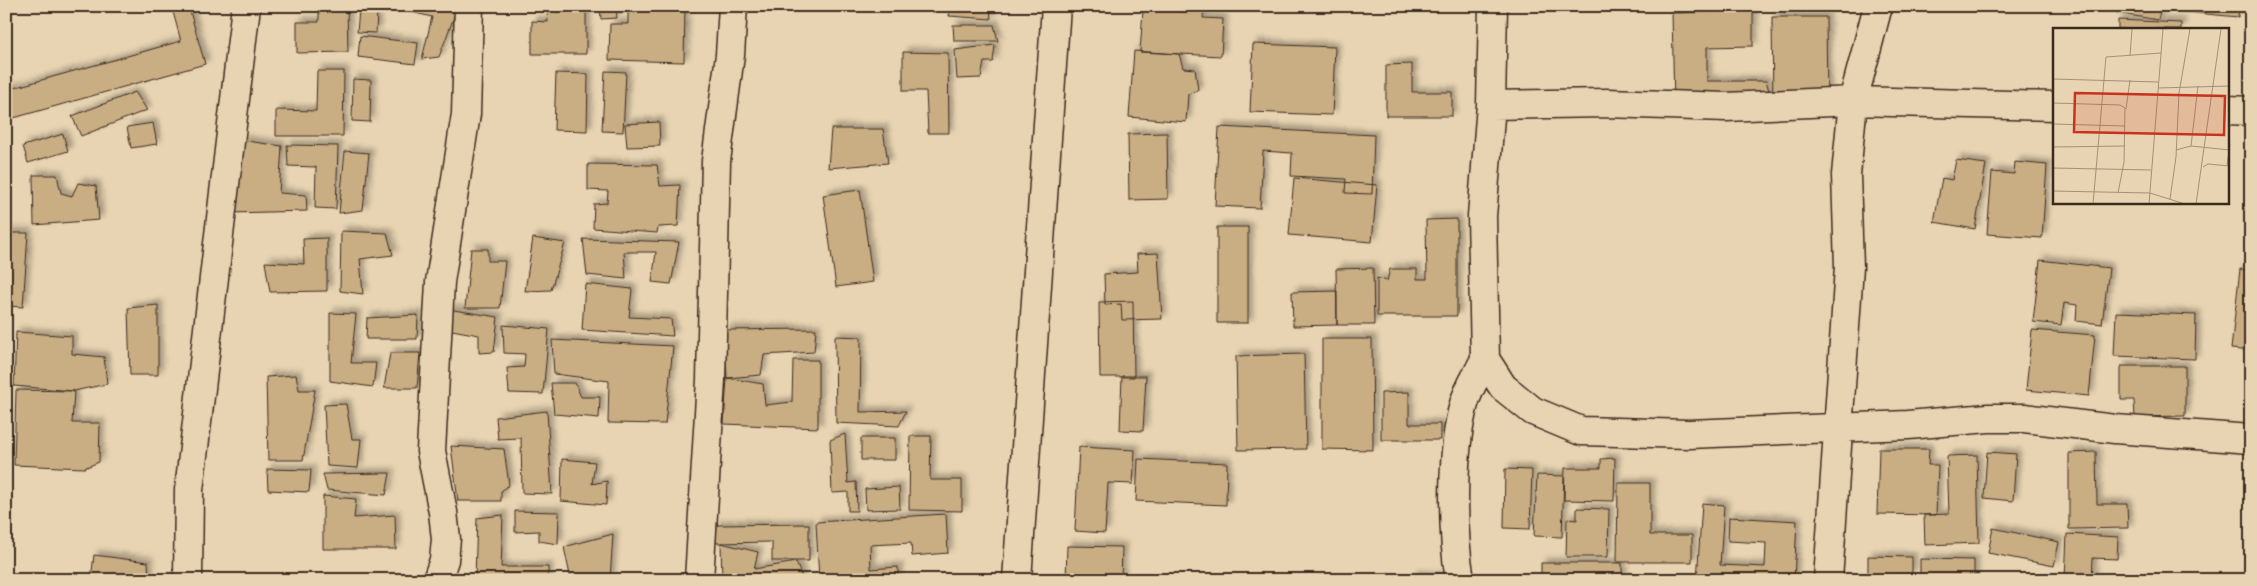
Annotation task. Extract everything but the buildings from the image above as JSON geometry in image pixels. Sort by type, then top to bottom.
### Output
[{"type":"street","points":[[188,580],[189,490],[246,6]]},
{"type":"street","points":[[437,580],[444,560],[446,539],[443,512],[431,451],[440,282],[466,114],[469,6]]},
{"type":"street","points":[[699,580],[711,380],[716,161],[730,55],[733,6]]},
{"type":"street","points":[[1017,580],[1056,6]]},
{"type":"street","points":[[1460,580],[1455,516],[1457,440],[1464,403],[1485,359],[1482,216],[1491,105],[1493,6]]},
{"type":"street","points":[[1828,580],[1840,427],[1849,267],[1846,175],[1853,101],[1878,6]]},
{"type":"street","points":[[1491,105],[1608,103],[1726,107],[1853,101],[2053,106]]},
{"type":"street","points":[[2230,110],[2251,111]]},
{"type":"street","points":[[1485,359],[1503,386],[1533,411],[1581,431],[1689,434],[1908,425],[1988,418],[2024,418],[2115,429],[2251,439]]}]
